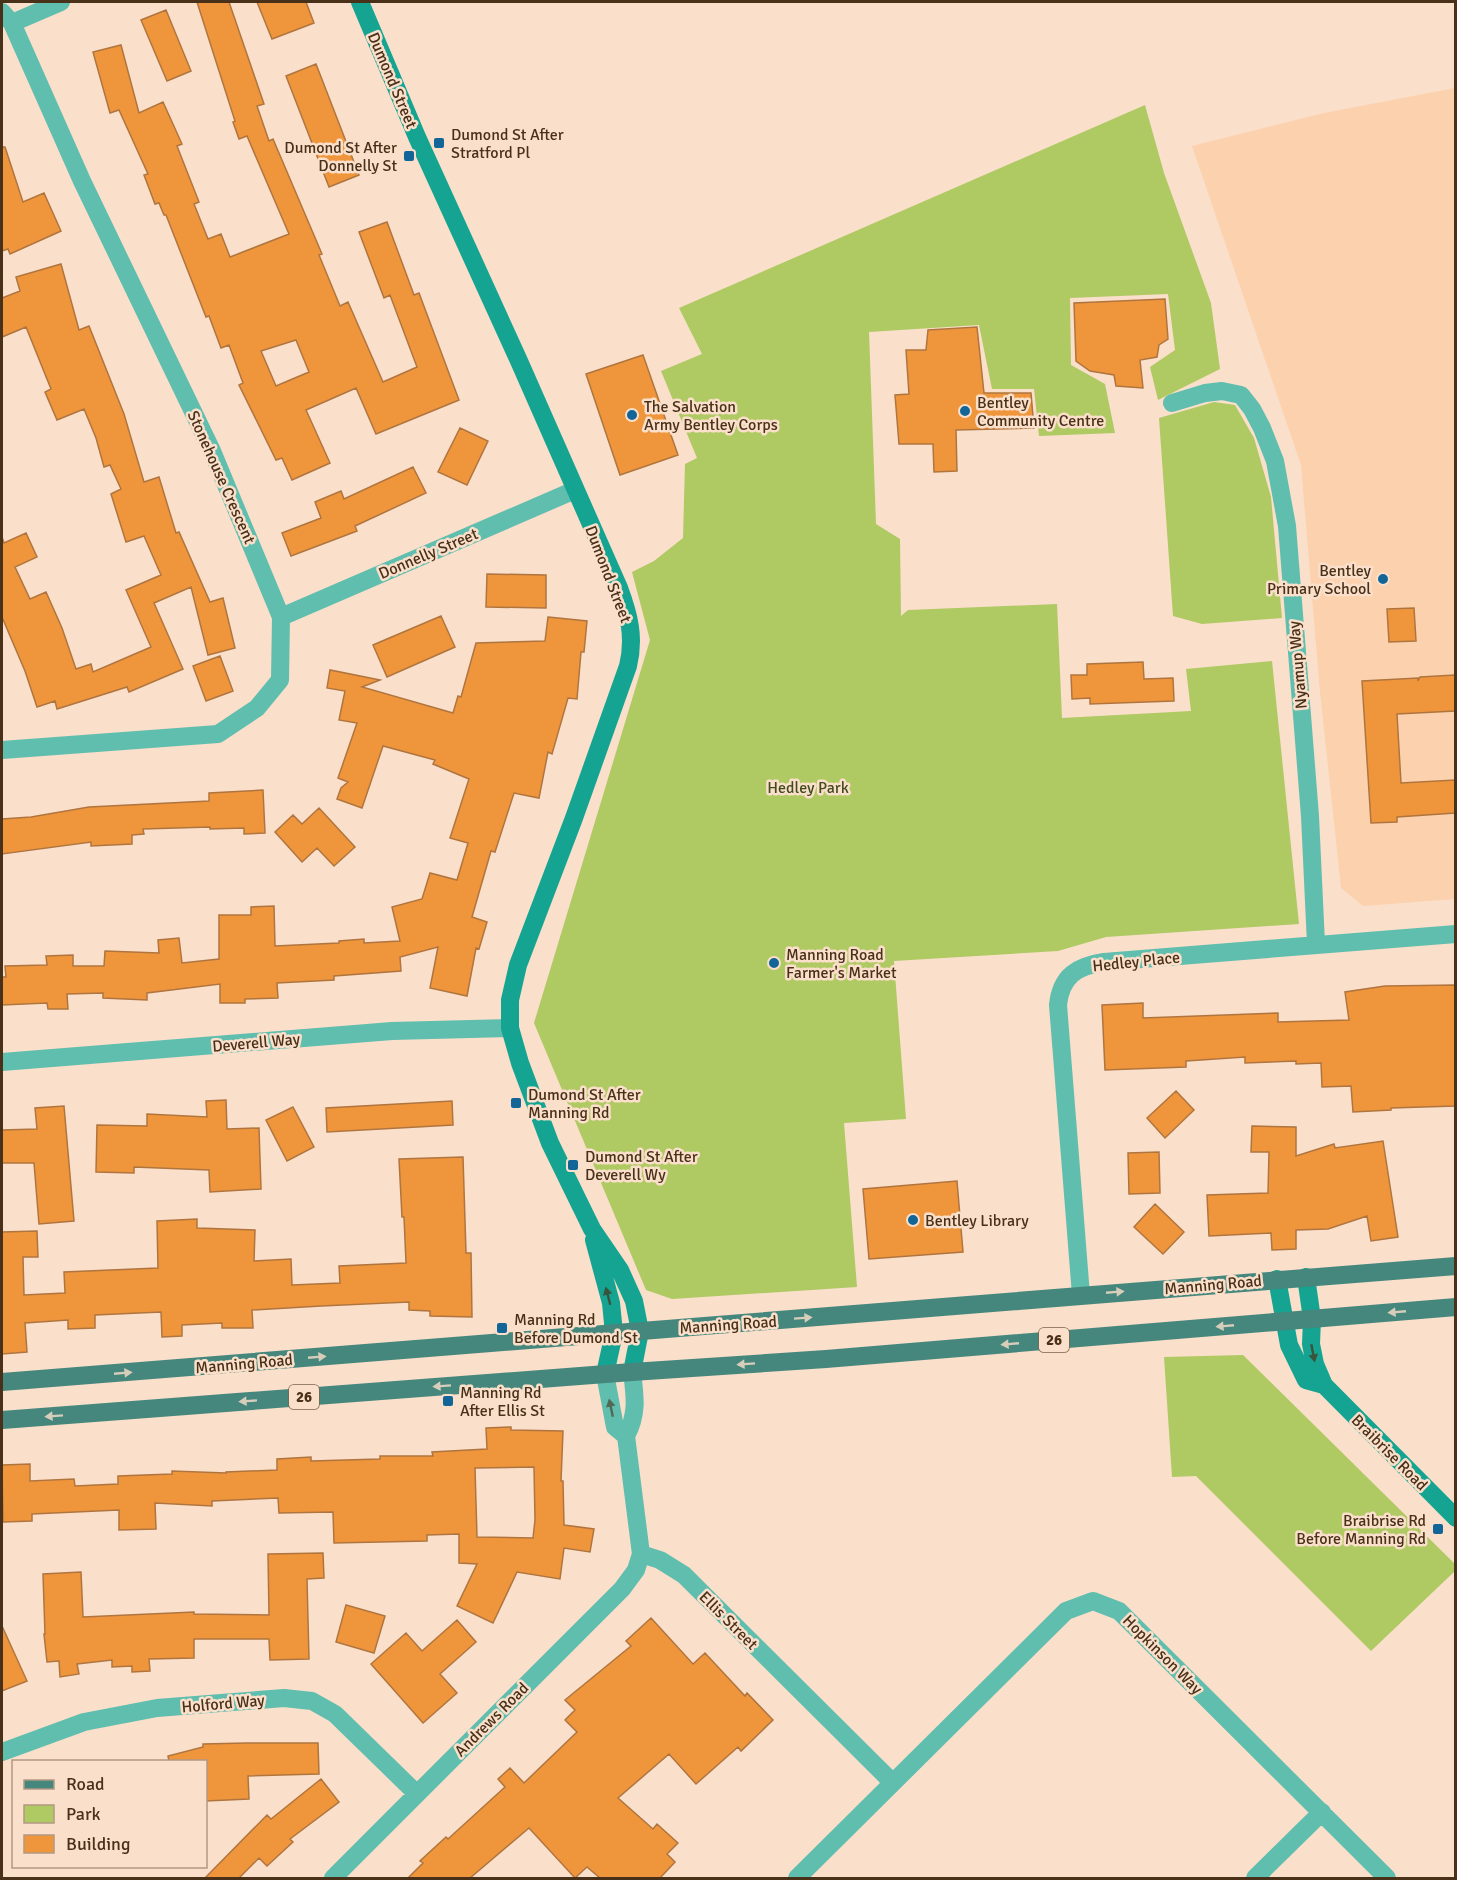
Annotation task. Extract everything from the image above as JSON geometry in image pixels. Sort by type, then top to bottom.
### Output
[{"type":"main road","name":"Manning Road","points":[[2,1382],[1455,1266]]},
{"type":"main road","name":"26","points":[[2,1420],[826,1359],[1455,1307]]},
{"type":"street","points":[[7,18],[61,2]]},
{"type":"street","name":"Dumond Street","points":[[360,2],[417,137],[575,490],[626,608],[630,624],[632,651],[628,666],[574,818],[518,965],[511,992],[510,1028],[520,1063],[550,1143],[592,1229],[620,1270],[634,1301],[640,1330],[632,1372]]},
{"type":"street","name":"Stonehouse Crescent","points":[[3,747],[218,734],[257,708],[280,680],[281,616],[213,451],[82,182],[7,18]]},
{"type":"street","name":"Nyamup Way","points":[[1172,403],[1205,393],[1222,391],[1240,395],[1252,409],[1275,461],[1287,526],[1310,816],[1316,944]]},
{"type":"street","name":"Donnelly Street","points":[[281,616],[575,490]]},
{"type":"street","name":"Hedley Place","points":[[1081,1295],[1058,1005],[1059,992],[1063,983],[1082,968],[1104,962],[1455,934]]},
{"type":"street","name":"Deverell Way","points":[[2,1062],[392,1031],[510,1028]]},
{"type":"street","name":"Dumond Street","points":[[592,1229],[611,1303],[614,1333],[606,1374]]},
{"type":"street","name":"Braibrise Road","points":[[1306,1277],[1312,1319],[1311,1344],[1315,1364],[1324,1385],[1455,1518]]},
{"type":"street","name":"Braibrise Road","points":[[1277,1279],[1289,1345],[1306,1380],[1324,1385]]},
{"type":"street","points":[[632,1372],[635,1396],[633,1423],[626,1436],[641,1554]]},
{"type":"street","points":[[606,1374],[615,1427],[626,1436]]},
{"type":"street","name":"Ellis Street","points":[[641,1554],[660,1560],[684,1575],[893,1783]]},
{"type":"street","name":"Andrews Road","points":[[333,1878],[622,1589],[636,1570],[641,1554]]},
{"type":"street","name":"Hopkinson Way","points":[[797,1878],[1066,1611],[1093,1601],[1119,1611],[1387,1878]]},
{"type":"street","name":"Holford Way","points":[[2,1752],[84,1722],[157,1708],[296,1698],[312,1701],[335,1714],[416,1793]]},
{"type":"street","points":[[1255,1878],[1322,1812]]},
{"type":"shaded area","name":"Bentley Primary School","points":[[1455,88],[1455,899],[1363,906],[1341,888],[1320,692],[1301,465],[1192,146],[1324,113]]},
{"type":"green space","name":"Hedley Park","points":[[1145,105],[1164,173],[1211,303],[1220,369],[1158,400],[1150,367],[1175,350],[1168,294],[1070,298],[1071,365],[1105,384],[1115,433],[1039,436],[1034,389],[992,389],[979,325],[869,332],[876,524],[900,539],[901,616],[908,610],[1057,604],[1062,718],[1191,711],[1186,669],[1272,661],[1299,924],[1106,937],[1058,951],[894,961],[906,1119],[844,1123],[857,1287],[672,1299],[646,1290],[534,1023],[650,640],[632,572],[654,561],[683,538],[685,464],[697,458],[661,371],[702,354],[679,308]]},
{"type":"green space","points":[[1214,402],[1235,405],[1254,438],[1271,497],[1282,618],[1202,624],[1173,616],[1159,418]]},
{"type":"green space","points":[[1243,1355],[1455,1564],[1455,1571],[1371,1651],[1196,1476],[1172,1477],[1164,1357]]},
{"type":"building","points":[[197,2],[229,2],[264,104],[257,106],[269,141],[273,139],[322,254],[319,255],[340,306],[348,302],[383,382],[417,367],[390,295],[384,298],[359,232],[387,222],[414,295],[419,293],[459,400],[376,434],[356,388],[306,410],[330,463],[292,480],[282,458],[276,460],[239,385],[243,383],[229,345],[221,348],[209,316],[206,317],[166,215],[159,203],[155,204],[144,175],[148,174],[119,110],[110,113],[93,52],[121,45],[139,113],[163,102],[182,144],[177,146],[199,202],[194,204],[208,239],[221,234],[230,257],[289,234],[247,136],[239,139],[233,122],[235,121]],"holes":[[[296,340],[309,372],[276,386],[261,351]]]},
{"type":"building","points":[[257,2],[306,2],[314,23],[272,39]]},
{"type":"building","points":[[166,10],[191,71],[167,81],[141,20]]},
{"type":"building","points":[[316,64],[359,175],[329,187],[286,76]]},
{"type":"building","points":[[2,147],[5,147],[23,202],[44,193],[61,231],[10,254],[8,249],[2,251]]},
{"type":"building","points":[[61,264],[79,330],[89,326],[124,414],[144,482],[159,477],[176,533],[179,532],[210,602],[223,598],[235,648],[208,655],[191,587],[154,603],[183,669],[129,692],[127,687],[57,709],[55,701],[37,707],[25,671],[2,617],[2,537],[4,543],[26,533],[37,557],[15,567],[30,599],[46,592],[62,628],[76,669],[91,664],[93,672],[151,647],[126,590],[161,575],[144,536],[126,542],[111,494],[121,489],[110,465],[104,467],[96,438],[84,409],[57,420],[45,392],[51,389],[26,327],[2,337],[2,298],[20,291],[16,277]]},
{"type":"building","name":"Bentley Community Centre","points":[[1165,299],[1168,339],[1159,345],[1157,357],[1140,360],[1143,388],[1116,386],[1114,375],[1090,371],[1076,361],[1074,303]]},
{"type":"building","name":"Bentley Community Centre","points":[[977,327],[984,393],[1031,393],[1034,428],[956,430],[957,471],[934,472],[933,444],[899,444],[895,395],[909,394],[906,350],[926,350],[928,330]]},
{"type":"building","points":[[643,355],[678,455],[620,475],[586,374]]},
{"type":"building","points":[[460,428],[488,441],[467,485],[438,472]]},
{"type":"building","points":[[413,467],[426,493],[355,526],[357,531],[291,556],[282,533],[321,518],[315,502],[341,491],[344,499]]},
{"type":"building","points":[[487,574],[546,575],[546,608],[486,607]]},
{"type":"building","points":[[1414,608],[1416,641],[1389,642],[1387,609]]},
{"type":"building","points":[[441,616],[455,647],[387,677],[373,645]]},
{"type":"building","points":[[548,617],[587,621],[584,652],[581,652],[577,699],[568,698],[552,754],[548,752],[539,798],[514,793],[495,852],[491,851],[472,917],[487,922],[479,949],[476,948],[467,996],[430,988],[438,947],[400,957],[401,971],[334,976],[334,980],[277,983],[278,998],[245,999],[245,1003],[220,1003],[220,984],[147,993],[147,1000],[103,998],[103,993],[67,994],[68,1009],[48,1009],[47,1003],[2,1005],[2,977],[6,977],[5,966],[47,965],[46,956],[73,955],[73,966],[104,966],[105,951],[159,953],[158,940],[179,938],[182,963],[219,959],[219,915],[251,915],[251,907],[274,906],[275,946],[339,943],[339,941],[364,939],[364,943],[400,941],[392,907],[422,899],[430,873],[457,880],[468,843],[450,838],[469,779],[433,764],[435,760],[383,746],[362,808],[337,799],[341,788],[348,782],[338,778],[357,723],[339,720],[345,691],[327,688],[330,670],[380,680],[362,687],[453,713],[458,696],[461,697],[476,643],[545,641]]},
{"type":"building","points":[[220,656],[233,691],[206,701],[193,666]]},
{"type":"building","points":[[1143,662],[1144,679],[1173,678],[1174,701],[1090,704],[1090,698],[1072,699],[1071,675],[1087,675],[1087,664]]},
{"type":"building","points":[[1455,675],[1455,711],[1397,714],[1401,783],[1455,780],[1455,813],[1397,817],[1397,822],[1371,823],[1362,681],[1418,678],[1418,681],[1420,677]]},
{"type":"building","points":[[263,790],[265,833],[244,834],[244,828],[143,829],[144,834],[132,835],[132,844],[91,846],[91,842],[2,854],[2,819],[31,817],[89,807],[209,801],[209,793]]},
{"type":"building","points":[[319,808],[355,847],[334,866],[317,848],[302,862],[275,832],[293,815],[302,824]]},
{"type":"building","points":[[1455,985],[1455,1106],[1353,1112],[1351,1086],[1322,1087],[1321,1063],[1296,1064],[1296,1061],[1245,1063],[1245,1057],[1186,1061],[1186,1067],[1105,1070],[1102,1005],[1143,1003],[1143,1018],[1278,1013],[1278,1022],[1349,1020],[1345,992],[1385,986]]},
{"type":"building","points":[[1176,1091],[1194,1110],[1165,1138],[1147,1118]]},
{"type":"building","points":[[226,1100],[227,1129],[259,1128],[261,1189],[210,1192],[209,1170],[134,1167],[134,1173],[96,1172],[97,1125],[147,1126],[147,1114],[207,1117],[206,1101]]},
{"type":"building","points":[[452,1101],[453,1125],[327,1132],[326,1108]]},
{"type":"building","points":[[64,1106],[74,1221],[39,1224],[34,1163],[2,1163],[2,1130],[37,1129],[35,1108]]},
{"type":"building","points":[[293,1107],[314,1147],[287,1161],[266,1120]]},
{"type":"building","points":[[1252,1126],[1296,1127],[1296,1156],[1334,1144],[1335,1148],[1383,1141],[1398,1237],[1371,1241],[1367,1216],[1328,1229],[1296,1230],[1296,1249],[1272,1250],[1271,1233],[1209,1236],[1207,1195],[1268,1193],[1269,1152],[1251,1152]]},
{"type":"building","points":[[1159,1152],[1160,1193],[1129,1194],[1128,1153]]},
{"type":"building","points":[[463,1157],[466,1253],[471,1253],[472,1317],[430,1316],[430,1311],[409,1310],[409,1302],[252,1310],[253,1328],[222,1328],[222,1323],[182,1325],[182,1336],[162,1337],[161,1312],[95,1315],[95,1328],[68,1329],[68,1320],[25,1323],[27,1352],[2,1354],[2,1232],[37,1231],[38,1257],[23,1257],[24,1295],[65,1293],[64,1272],[158,1268],[157,1221],[197,1219],[197,1228],[255,1230],[254,1261],[291,1259],[292,1285],[340,1283],[339,1266],[406,1263],[399,1159]]},
{"type":"building","name":"Bentley Library","points":[[957,1181],[963,1252],[869,1259],[863,1189]]},
{"type":"building","points":[[1155,1204],[1184,1232],[1163,1254],[1134,1227]]},
{"type":"building","points":[[511,1427],[511,1430],[563,1431],[561,1481],[563,1481],[564,1525],[594,1529],[590,1552],[564,1548],[560,1579],[517,1572],[493,1623],[457,1606],[477,1564],[459,1563],[459,1534],[427,1535],[427,1541],[334,1543],[333,1512],[279,1513],[278,1498],[212,1501],[212,1506],[155,1503],[156,1529],[119,1530],[119,1510],[32,1514],[32,1521],[3,1522],[2,1465],[30,1464],[30,1481],[74,1479],[75,1486],[118,1484],[118,1476],[172,1474],[172,1471],[226,1473],[277,1470],[277,1459],[311,1457],[311,1461],[380,1459],[380,1456],[433,1456],[432,1452],[487,1449],[486,1428]],"holes":[[[534,1467],[533,1538],[477,1537],[475,1468]]]},
{"type":"building","points":[[323,1553],[324,1578],[307,1579],[309,1659],[270,1660],[269,1639],[194,1639],[194,1658],[149,1659],[150,1671],[132,1672],[132,1666],[112,1667],[112,1660],[77,1664],[79,1674],[60,1677],[59,1661],[47,1662],[43,1574],[81,1572],[83,1617],[194,1612],[194,1614],[269,1615],[268,1554]]},
{"type":"building","points":[[346,1605],[385,1616],[374,1653],[336,1642]]},
{"type":"building","points":[[651,1618],[693,1664],[705,1653],[745,1696],[747,1693],[773,1720],[741,1751],[738,1747],[696,1784],[669,1754],[618,1798],[653,1829],[657,1824],[678,1843],[667,1854],[675,1862],[660,1878],[600,1878],[587,1867],[575,1878],[529,1828],[470,1878],[408,1878],[423,1863],[420,1861],[505,1787],[498,1779],[510,1768],[524,1783],[577,1732],[565,1720],[575,1710],[565,1700],[631,1646],[626,1641]]},
{"type":"building","points":[[457,1620],[476,1642],[440,1674],[457,1693],[423,1723],[371,1664],[406,1633],[422,1651]]},
{"type":"building","points":[[2,1626],[27,1681],[2,1691]]},
{"type":"building","points":[[318,1743],[319,1774],[248,1776],[249,1799],[207,1801],[207,1760],[169,1760],[168,1756],[203,1747],[203,1744]]},
{"type":"building","points":[[321,1779],[339,1802],[290,1839],[293,1842],[267,1866],[259,1858],[239,1878],[205,1878],[267,1815],[271,1819]]},
{"type":"place","name":"Dumond St After Stratford Pl","points":[[439,143]]},
{"type":"place","name":"Dumond St After Donnelly St","points":[[409,156]]},
{"type":"place","name":"Bentley Community Centre","points":[[965,411]]},
{"type":"place","name":"The Salvation Army Bentley Corps","points":[[632,415]]},
{"type":"place","name":"Bentley Primary School","points":[[1383,579]]},
{"type":"place","name":"Manning Road Farmer's Market","points":[[774,963]]},
{"type":"place","name":"Dumond St After Manning Rd","points":[[516,1103]]},
{"type":"place","name":"Dumond St After Deverell Wy","points":[[573,1165]]},
{"type":"place","name":"Bentley Library","points":[[913,1220]]},
{"type":"place","name":"Manning Rd Before Dumond St","points":[[502,1328]]},
{"type":"place","name":"Manning Rd After Ellis St","points":[[448,1401]]},
{"type":"place","name":"Braibrise Rd Before Manning Rd","points":[[1438,1529]]}]
